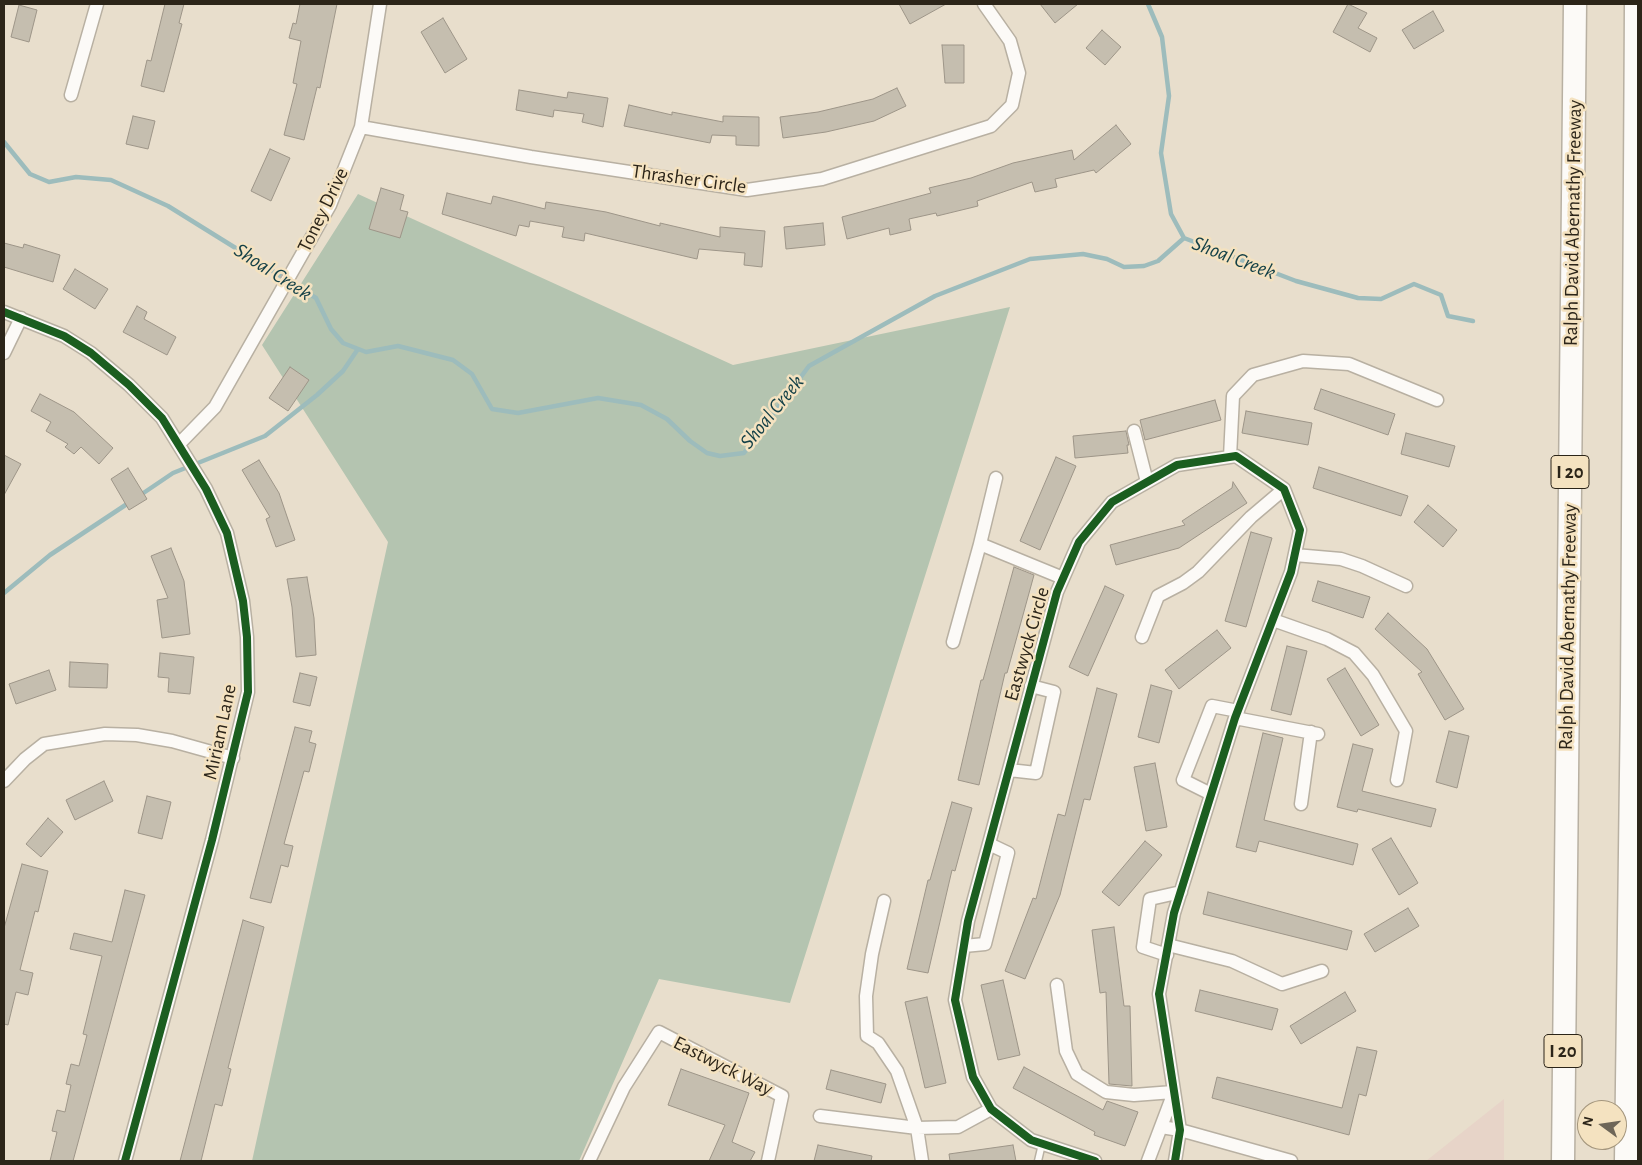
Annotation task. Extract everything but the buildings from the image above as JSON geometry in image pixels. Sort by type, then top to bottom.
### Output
[{"type":"highway","name":"Ralph David Abernathy Freeway","points":[[1563,1161],[1575,4]]},
{"type":"highway","points":[[1626,1161],[1632,697],[1636,4]]},
{"type":"highway","points":[[1632,697],[1638,909]]},
{"type":"highway","points":[[1550,1161],[1564,940]]},
{"type":"street","points":[[72,95],[97,4]]},
{"type":"street","name":"Toney Drive","points":[[179,444],[215,407],[330,204],[361,127],[380,4]]},
{"type":"street","name":"Thrasher Circle","points":[[361,127],[531,157],[747,190],[822,179],[991,126],[1012,105],[1019,73],[1010,41],[984,4]]},
{"type":"street","name":"Miriam Lane","points":[[4,312],[64,336],[91,353],[129,385],[162,418],[206,488],[227,533],[243,601],[247,637],[248,692],[233,758],[125,1161]]},
{"type":"street","points":[[4,353],[21,318]]},
{"type":"street","points":[[1175,1161],[1180,1130],[1160,994],[1168,950],[1181,892],[1211,794],[1237,714],[1291,572],[1300,530],[1284,489],[1236,456],[1230,457],[1233,396],[1253,375],[1303,361],[1349,364],[1436,400]]},
{"type":"street","points":[[1134,431],[1147,482]]},
{"type":"street","name":"Eastwyck Circle","points":[[1095,1161],[1031,1140],[991,1109],[973,1077],[955,1000],[968,920],[1057,592],[1079,542],[1112,502],[1177,465],[1230,457]]},
{"type":"street","points":[[953,642],[996,478]]},
{"type":"street","points":[[1142,637],[1158,596],[1183,583],[1198,572],[1251,516],[1284,489]]},
{"type":"street","points":[[980,544],[1063,578]]},
{"type":"street","points":[[1294,555],[1341,559],[1362,566],[1406,586]]},
{"type":"street","points":[[1273,620],[1327,639],[1354,653],[1373,676],[1406,731],[1397,780]]},
{"type":"street","points":[[1009,770],[1036,773],[1054,692],[1032,686]]},
{"type":"street","points":[[1211,794],[1183,780],[1212,706],[1314,733],[1300,804]]},
{"type":"street","points":[[4,781],[25,759],[44,744],[105,734],[146,736],[233,758]]},
{"type":"street","points":[[964,946],[985,944],[1008,852],[989,844]]},
{"type":"street","points":[[1181,892],[1150,899],[1143,947],[1232,961],[1282,984],[1322,971]]},
{"type":"street","points":[[884,901],[872,954],[866,996],[867,1036],[878,1043],[897,1071],[916,1128],[922,1161]]},
{"type":"street","points":[[1057,985],[1066,1051],[1077,1074],[1106,1092],[1134,1095],[1173,1092]]},
{"type":"street","name":"Eastwyck Way","points":[[589,1161],[624,1087],[659,1032],[782,1096],[768,1161]]},
{"type":"street","points":[[1148,1161],[1173,1092]]},
{"type":"street","points":[[820,1116],[916,1128],[958,1127],[991,1109]]},
{"type":"street","points":[[1161,1127],[1180,1130],[1291,1161]]},
{"type":"lane","points":[[1038,1161],[1042,1144]]},
{"type":"shaded area","points":[[1504,1099],[1504,1161],[1426,1161]]},
{"type":"green space","points":[[358,194],[733,365],[1010,307],[790,1003],[659,979],[579,1161],[252,1161],[388,542],[262,345]]},
{"type":"waterway","points":[[1148,4],[1162,37],[1169,96],[1161,153],[1171,214],[1184,238]]},
{"type":"waterway","name":"Shoal Creek","points":[[4,142],[30,174],[49,182],[76,177],[111,180],[168,206],[316,298],[331,329],[343,343],[366,352],[398,346],[453,360],[472,374],[492,409],[518,413],[598,398],[641,405],[667,419],[690,441],[707,453],[720,456],[744,453],[809,366],[935,296],[1030,259],[1083,254],[1107,259],[1124,267],[1144,266],[1158,261],[1184,238]]},
{"type":"waterway","name":"Shoal Creek","points":[[1184,238],[1296,281],[1358,298],[1381,299],[1414,284],[1441,295],[1448,316],[1473,321]]},
{"type":"waterway","points":[[139,496],[173,473],[265,436],[317,395],[343,371],[358,349]]},
{"type":"waterway","points":[[4,593],[50,555],[130,502]]},
{"type":"cycle path","points":[[4,312],[64,336],[91,353],[129,385],[162,418],[206,489],[227,533],[243,601],[247,637],[248,692],[212,840],[125,1161]]},
{"type":"cycle path","points":[[1095,1161],[1031,1140],[991,1109],[973,1077],[955,1000],[968,921],[1057,592],[1079,542],[1112,502],[1177,465],[1236,456],[1284,489],[1300,530],[1291,572],[1235,718],[1174,913],[1159,994],[1180,1130],[1175,1161]]}]
